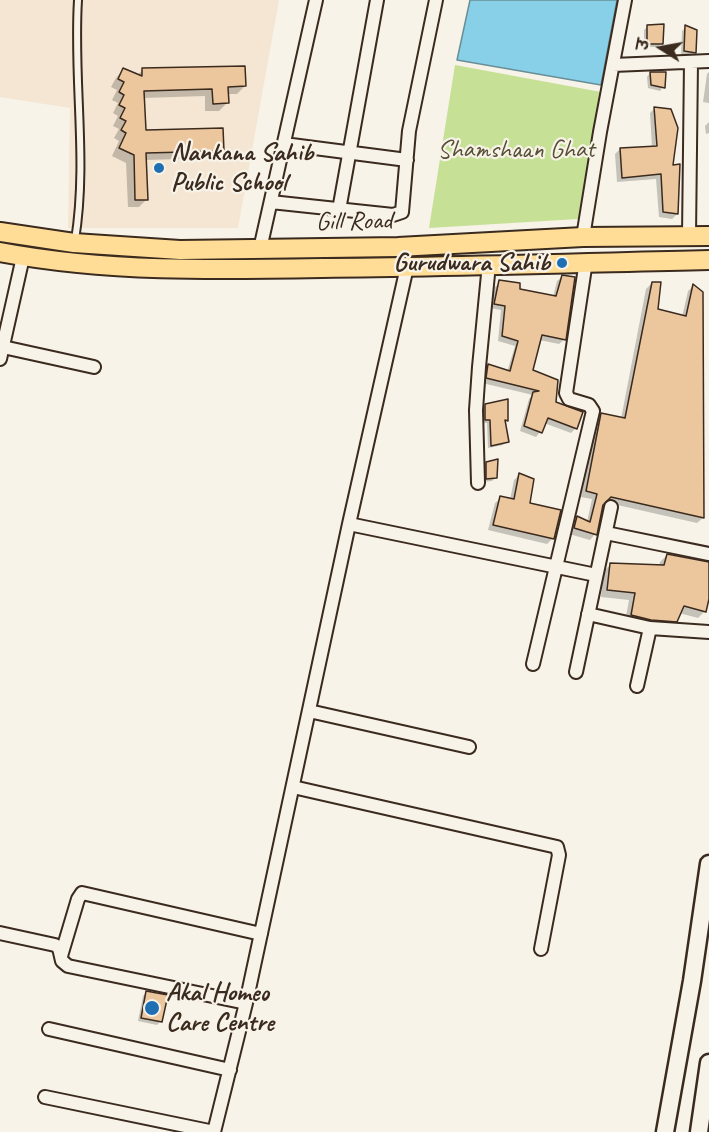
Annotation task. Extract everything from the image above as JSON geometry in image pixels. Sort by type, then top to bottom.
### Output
[{"type":"main road","name":"Gill Road","points":[[0,232],[74,243],[180,250],[457,245],[583,237],[709,236]]},
{"type":"main road","name":"Gill Road","points":[[0,252],[23,257],[112,266],[221,270],[709,260]]},
{"type":"street","points":[[260,249],[316,0]]},
{"type":"street","points":[[339,210],[377,0]]},
{"type":"street","points":[[271,202],[393,215],[402,212],[412,116],[436,0]]},
{"type":"street","points":[[583,237],[625,0]]},
{"type":"street","points":[[613,65],[709,61]]},
{"type":"street","points":[[688,236],[691,62]]},
{"type":"street","points":[[284,144],[407,160]]},
{"type":"street","points":[[23,257],[1,353],[94,367]]},
{"type":"street","points":[[533,664],[593,411],[590,405],[569,399],[566,393],[586,261]]},
{"type":"street","points":[[478,483],[476,410],[489,264]]},
{"type":"street","points":[[45,1096],[214,1132],[246,1004],[349,524],[407,267]]},
{"type":"street","points":[[576,672],[611,507]]},
{"type":"street","points":[[349,524],[597,575]]},
{"type":"street","points":[[606,533],[709,554]]},
{"type":"street","points":[[588,614],[650,628],[709,632]]},
{"type":"street","points":[[637,686],[650,628]]},
{"type":"street","points":[[309,711],[469,747]]},
{"type":"street","points":[[292,787],[557,847],[559,855],[541,949]]},
{"type":"street","points":[[665,1132],[692,981],[709,864]]},
{"type":"street","points":[[61,957],[78,899],[82,893],[261,934]]},
{"type":"street","points":[[0,933],[55,945],[59,948],[62,961],[68,966],[246,1004]]},
{"type":"street","points":[[50,1029],[230,1070]]},
{"type":"street","points":[[699,1132],[709,1064]]},
{"type":"lane","points":[[74,243],[81,185],[76,57],[78,0]]},
{"type":"shaded area","name":"Nankana Sahib Public School","points":[[0,0],[279,0],[238,228],[68,228],[70,108],[0,97]]},
{"type":"green space","name":"Shamshaan Ghat","points":[[455,65],[601,92],[578,219],[429,228]]},
{"type":"water","points":[[470,0],[617,0],[601,85],[457,60]]},
{"type":"building","points":[[664,24],[663,44],[647,44],[647,25]]},
{"type":"building","points":[[685,25],[697,30],[696,53],[684,51]]},
{"type":"building","points":[[245,66],[246,86],[228,87],[229,103],[213,104],[212,89],[144,91],[146,130],[223,128],[224,151],[146,153],[148,200],[135,200],[134,155],[119,148],[126,133],[121,130],[126,121],[120,118],[125,108],[119,105],[124,95],[119,92],[124,82],[118,79],[123,68],[142,76],[142,68]]},
{"type":"building","points":[[650,72],[666,72],[665,88],[651,85]]},
{"type":"building","points":[[654,107],[671,109],[678,128],[673,165],[680,164],[678,214],[663,212],[661,174],[622,178],[620,148],[657,146]]},
{"type":"building","points":[[562,275],[575,277],[566,340],[542,335],[533,370],[558,380],[556,402],[583,412],[577,429],[548,418],[542,433],[524,426],[533,392],[539,391],[486,378],[488,364],[510,371],[518,341],[502,336],[505,306],[494,304],[499,280],[520,283],[520,289],[556,296]]},
{"type":"building","points":[[652,282],[661,282],[658,309],[686,316],[693,284],[703,292],[704,518],[611,497],[603,505],[597,535],[574,528],[577,516],[590,522],[597,494],[586,491],[601,413],[625,418]]},
{"type":"building","points":[[508,399],[508,421],[505,420],[509,442],[491,446],[490,420],[485,420],[485,404]]},
{"type":"building","points":[[498,459],[497,478],[486,479],[486,462]]},
{"type":"building","points":[[519,473],[534,479],[530,503],[561,510],[554,539],[493,525],[500,496],[514,499]]},
{"type":"building","points":[[667,554],[709,562],[709,599],[706,612],[684,606],[677,622],[651,620],[631,615],[635,593],[607,590],[610,563],[664,565]]},
{"type":"building","points":[[146,991],[168,995],[162,1022],[141,1018]]},
{"type":"place","name":"Nankana Sahib Public School","points":[[159,168]]},
{"type":"place","name":"Gurudwara Sahib","points":[[562,263]]},
{"type":"place","name":"Akal Homeo Care Centre","points":[[152,1008]]}]
